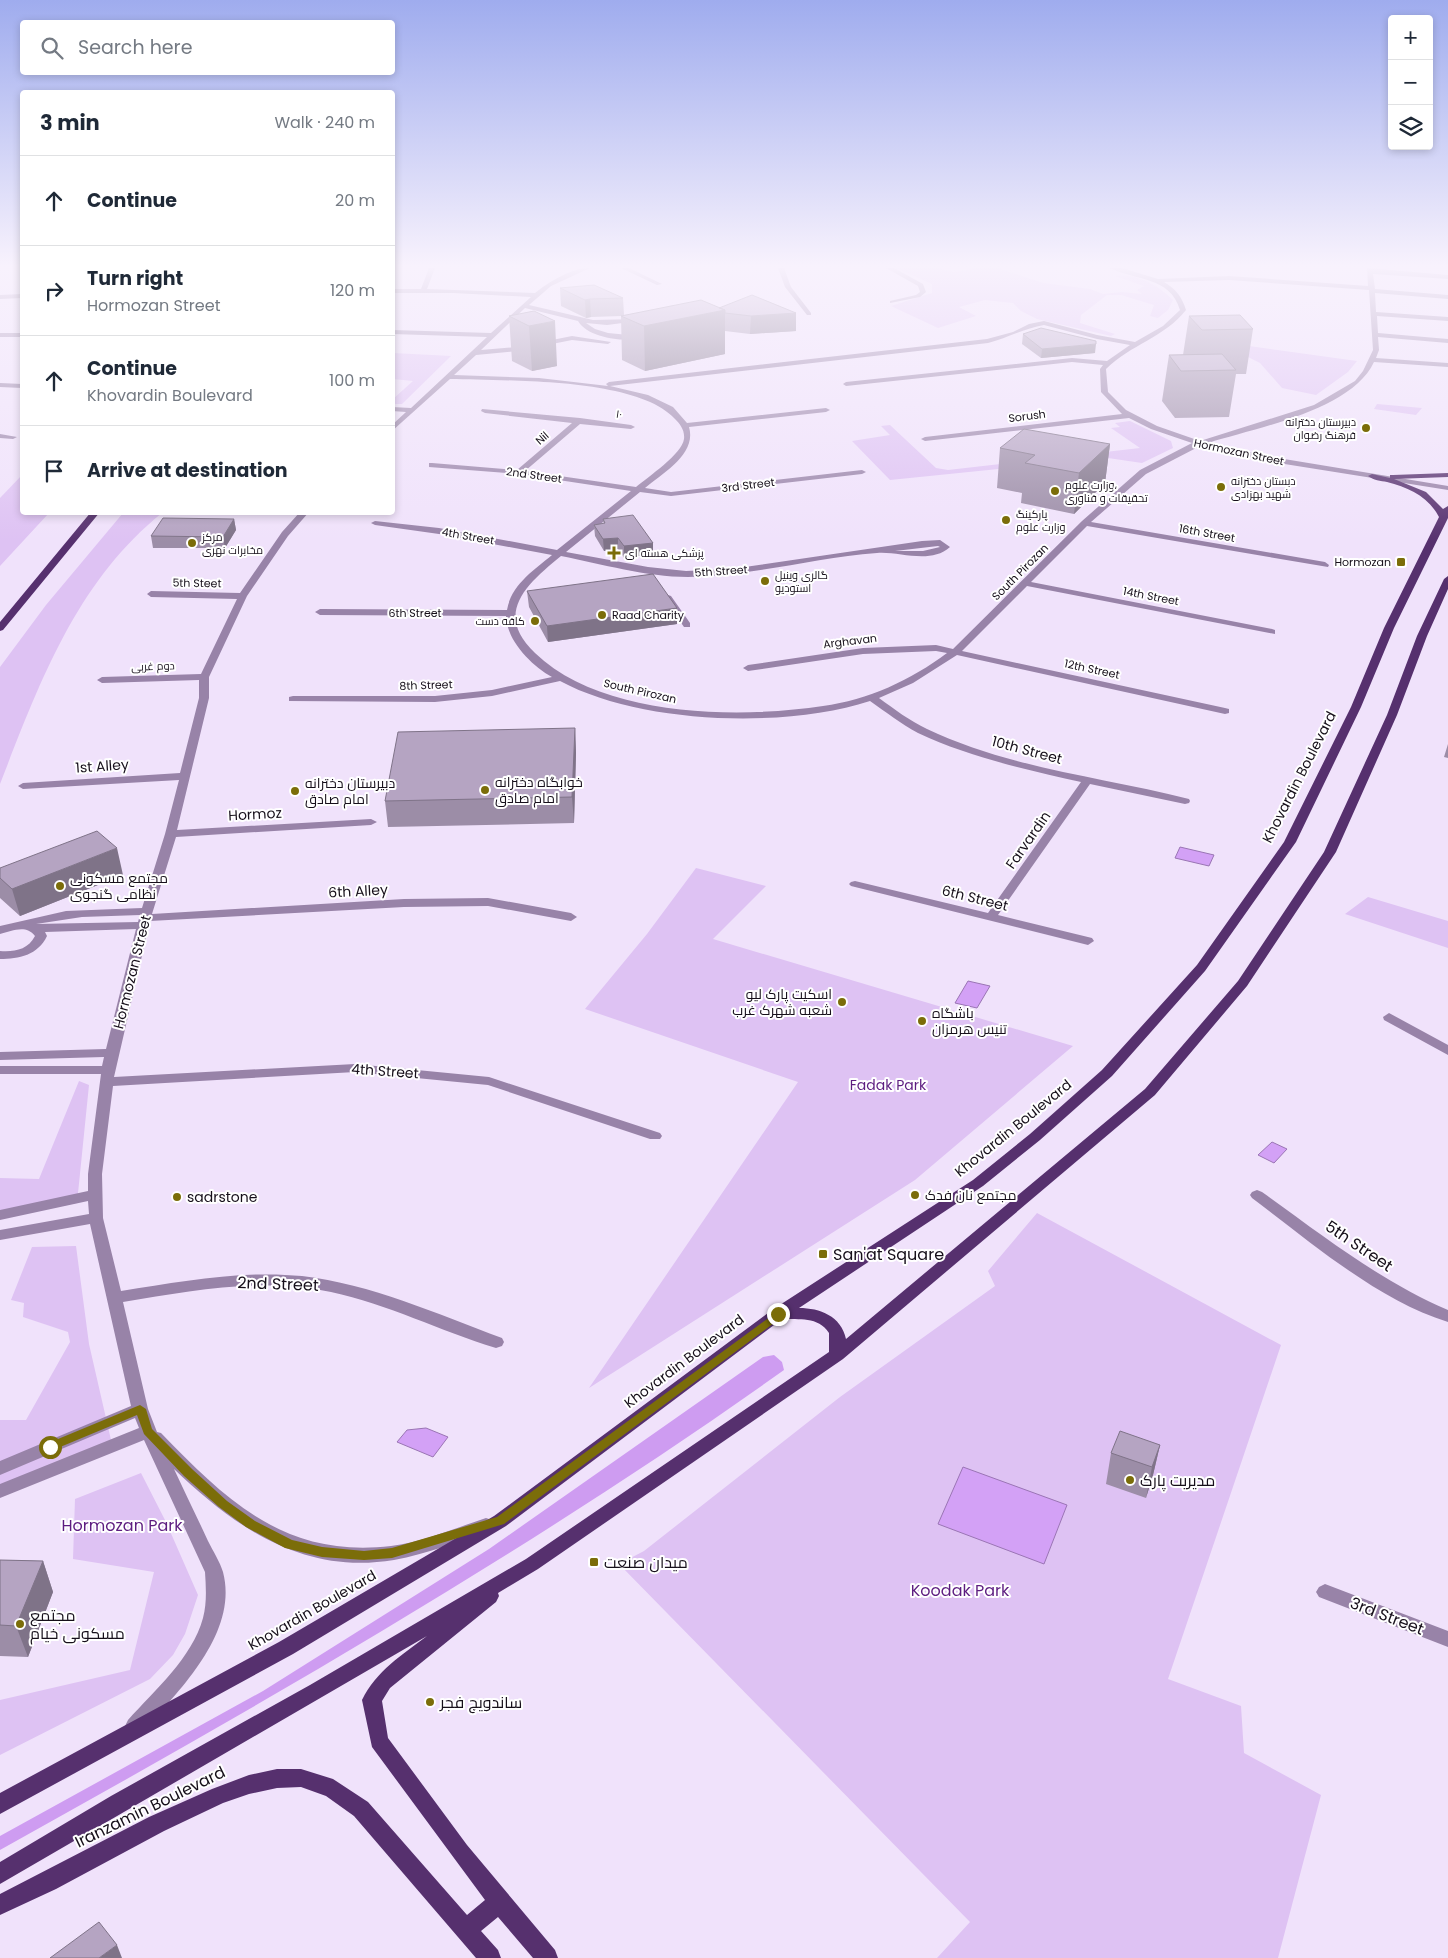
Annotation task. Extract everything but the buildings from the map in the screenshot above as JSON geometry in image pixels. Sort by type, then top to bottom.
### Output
[{"type":"main road","points":[[1372,476],[1422,477],[1448,475]]},
{"type":"main road","points":[[1372,476],[1401,484],[1429,496],[1446,513]]},
{"type":"main road","name":"Khovardin Boulevard","points":[[0,1804],[286,1648],[500,1521],[778,1314],[978,1183],[1035,1138],[1107,1073],[1201,968],[1290,842],[1356,707],[1389,628],[1446,513]]},
{"type":"main road","points":[[0,628],[94,515]]},
{"type":"main road","points":[[548,1958],[499,1902],[379,1741],[372,1700],[383,1682],[532,1564],[837,1356],[1150,1092],[1243,983],[1330,852],[1392,715],[1422,636],[1448,578]]},
{"type":"main road","points":[[778,1314],[804,1312],[822,1317],[832,1325],[837,1334],[840,1346],[837,1356]]},
{"type":"main road","points":[[0,1874],[118,1803],[317,1691],[532,1564]]},
{"type":"main road","name":"Iranzamin Boulevard","points":[[0,1905],[43,1885],[149,1828],[234,1788],[272,1778],[300,1778],[321,1784],[345,1796],[361,1809],[490,1958]]},
{"type":"main road","points":[[466,1930],[499,1902]]},
{"type":"street","points":[[395,426],[466,359]]},
{"type":"street","points":[[602,386],[830,359]]},
{"type":"street","points":[[846,384],[1072,360],[1108,363],[1114,359]]},
{"type":"street","points":[[1373,360],[1448,365]]},
{"type":"street","name":"South Pirozan","points":[[511,613],[511,627],[528,654],[559,678],[629,702],[709,714],[773,714],[824,709],[872,698],[912,682],[955,652],[1085,522],[1143,472],[1197,444],[1317,407],[1347,390],[1366,372],[1373,360]]},
{"type":"street","name":"Hormozan Street","points":[[1108,363],[1101,376],[1103,392],[1114,404],[1161,430],[1197,444],[1229,452],[1448,488]]},
{"type":"street","points":[[448,377],[602,386],[638,394],[661,403],[676,414],[685,425],[688,440],[681,453],[634,490],[520,590],[513,601],[511,613]]},
{"type":"street","points":[[0,385],[20,386]]},
{"type":"street","points":[[395,409],[412,410]]},
{"type":"street","points":[[685,425],[826,410]]},
{"type":"street","name":"۱۰","points":[[485,411],[631,427]]},
{"type":"street","name":"Sorush","points":[[925,439],[1132,415]]},
{"type":"street","name":"Nil","points":[[519,472],[580,420]]},
{"type":"street","points":[[0,436],[12,437]]},
{"type":"street","name":"2nd Street","points":[[432,465],[519,472],[634,490]]},
{"type":"street","name":"3rd Street","points":[[634,490],[680,493],[862,472]]},
{"type":"street","name":"Hormozan Street","points":[[125,1737],[181,1674],[207,1637],[217,1603],[214,1572],[148,1431],[140,1409],[96,1218],[96,1166],[107,1076],[145,918],[171,834],[204,698],[204,677],[243,596],[285,534],[302,515]]},
{"type":"street","name":"16th Street","points":[[1085,522],[1325,565]]},
{"type":"street","name":"4th Street","points":[[375,523],[439,530],[562,552]]},
{"type":"street","name":"5th Street","points":[[562,552],[648,570],[686,574],[731,572],[882,552],[914,554],[940,550],[946,547],[940,543],[922,544],[886,548],[882,552]]},
{"type":"street","points":[[648,570],[687,625]]},
{"type":"street","name":"14th Street","points":[[1025,583],[1272,632]]},
{"type":"street","name":"5th Steet","points":[[151,594],[243,596]]},
{"type":"street","name":"6th Street","points":[[320,612],[511,613]]},
{"type":"street","name":"Arghavan","points":[[748,668],[896,648],[936,648],[955,652]]},
{"type":"street","name":"12th Street","points":[[955,652],[1225,711]]},
{"type":"street","name":"دوم غربی","points":[[102,680],[204,677]]},
{"type":"street","name":"8th Street","points":[[293,699],[435,699],[492,693],[559,678]]},
{"type":"street","name":"10th Street","points":[[872,698],[928,733],[986,754],[1088,780],[1184,801]]},
{"type":"street","name":"1st Alley","points":[[23,786],[184,776]]},
{"type":"street","name":"Farvardin","points":[[991,917],[1088,780]]},
{"type":"street","name":"Hormoz","points":[[171,834],[371,822]]},
{"type":"street","name":"6th Street","points":[[855,884],[1088,941]]},
{"type":"street","name":"6th Alley","points":[[145,918],[404,903],[488,902],[571,917]]},
{"type":"street","points":[[0,930],[19,926],[35,919],[60,916],[145,918]]},
{"type":"street","points":[[19,926],[36,929],[145,918]]},
{"type":"street","points":[[0,955],[20,954],[36,946],[41,936],[36,929]]},
{"type":"street","points":[[1389,1017],[1448,1051]]},
{"type":"street","points":[[0,1056],[112,1052]]},
{"type":"street","name":"4th Street","points":[[0,1070],[107,1076],[355,1068],[489,1081],[655,1136]]},
{"type":"street","points":[[0,1215],[95,1195]]},
{"type":"street","name":"5th Street","points":[[1257,1195],[1370,1276],[1427,1308],[1448,1316]]},
{"type":"street","points":[[0,1235],[96,1218]]},
{"type":"street","name":"2nd Street","points":[[113,1298],[234,1281],[289,1282],[328,1286],[365,1296],[496,1342]]},
{"type":"street","points":[[0,1468],[140,1409]]},
{"type":"street","points":[[0,1491],[28,1478],[148,1431]]},
{"type":"street","name":"Hormozan Street","points":[[148,1431],[188,1473],[223,1504],[250,1524],[289,1544],[330,1553],[364,1556],[392,1553],[500,1521]]},
{"type":"street","points":[[21,1459],[28,1478]]},
{"type":"street","name":"3rd Street","points":[[1325,1592],[1448,1639]]},
{"type":"green space","points":[[395,359],[448,359],[402,404],[395,404],[395,397],[413,381],[395,379]]},
{"type":"green space","points":[[1253,359],[1357,361],[1348,372],[1316,395],[1282,388],[1260,363]]},
{"type":"green space","points":[[1377,404],[1422,408],[1416,415],[1374,409]]},
{"type":"green space","points":[[1130,421],[1171,441],[1173,448],[1142,463],[1108,458],[890,480],[852,441],[890,435],[881,426],[890,425],[936,468],[948,470],[1140,448],[1111,428],[1120,427],[1115,423]]},
{"type":"green space","points":[[20,477],[20,515],[47,515],[0,566],[0,498]]},
{"type":"green space","points":[[121,515],[160,515],[132,540],[106,570],[83,603],[63,637],[46,673],[0,784],[0,667],[46,605]]},
{"type":"green space","name":"Fadak Park","points":[[696,868],[766,886],[713,939],[1073,1046],[915,1180],[589,1388],[798,1082],[585,1009],[647,934]]},
{"type":"green space","points":[[1368,897],[1448,921],[1448,948],[1345,914]]},
{"type":"green space","points":[[79,1081],[89,1085],[77,1203],[0,1218],[0,1178],[39,1179]]},
{"type":"green space","name":"Koodak Park","points":[[1037,1213],[1281,1345],[1168,1679],[1241,1706],[1244,1753],[1321,1795],[1278,1958],[937,1958],[970,1922],[619,1564],[644,1551],[840,1397],[995,1286],[988,1271]]},
{"type":"green space","points":[[76,1246],[89,1344],[111,1440],[0,1485],[0,1420],[26,1420],[70,1342],[68,1332],[23,1317],[24,1303],[11,1300],[32,1247]]},
{"type":"green space","name":"Hormozan Park","points":[[141,1473],[166,1522],[198,1595],[185,1634],[173,1655],[150,1679],[0,1755],[0,1700],[130,1670],[154,1572],[73,1559],[75,1499]]},
{"type":"shaded area","points":[[1180,847],[1214,855],[1209,866],[1175,858]]},
{"type":"shaded area","points":[[968,981],[990,986],[977,1008],[955,1003]]},
{"type":"shaded area","points":[[1272,1142],[1287,1149],[1274,1163],[1258,1155]]},
{"type":"shaded area","points":[[774,1355],[782,1362],[784,1370],[690,1436],[594,1499],[497,1561],[300,1680],[0,1850],[0,1836],[263,1691],[489,1549],[763,1357]]},
{"type":"shaded area","points":[[426,1428],[448,1437],[433,1457],[397,1442],[407,1430]]},
{"type":"shaded area","points":[[963,1467],[1067,1505],[1044,1564],[938,1524]]},
{"type":"place","name":"دبیرستان دخترانه فرهنگ رضوان","points":[[1366,428]]},
{"type":"place","name":"دبستان دخترانه شهید بهزادی","points":[[1221,487]]},
{"type":"place","name":"وزارت علوم، تحقیقات و فناوری","points":[[1055,491]]},
{"type":"place","name":"پارکینگ وزارت علوم","points":[[1006,520]]},
{"type":"place","name":"مرکز مخابرات نهری","points":[[192,543]]},
{"type":"place","name":"پزشکی هسته ای","points":[[614,553]]},
{"type":"place","name":"Hormozan","points":[[1401,562]]},
{"type":"place","name":"گالری وینیل استودیو","points":[[765,581]]},
{"type":"place","name":"Raad Charity","points":[[602,615]]},
{"type":"place","name":"کافه دست","points":[[535,621]]},
{"type":"place","name":"خوابگاه دخترانه امام صادق","points":[[485,790]]},
{"type":"place","name":"دبیرستان دخترانه امام صادق","points":[[295,791]]},
{"type":"place","name":"مجتمع مسکونی نظامی گنجوی","points":[[60,886]]},
{"type":"place","name":"اسکیت پارک لیو شعبه شهرک غرب","points":[[842,1002]]},
{"type":"place","name":"باشگاه تنیس هرمزان","points":[[922,1021]]},
{"type":"place","name":"مجتمع نان فدک","points":[[915,1195]]},
{"type":"place","name":"sadrstone","points":[[177,1197]]},
{"type":"place","name":"San'at Square","points":[[823,1254]]},
{"type":"place","name":"مدیریت پارک","points":[[1130,1480]]},
{"type":"place","name":"میدان صنعت","points":[[594,1562]]},
{"type":"place","name":"مجتمع مسکونی خیام","points":[[20,1624]]},
{"type":"place","name":"ساندویچ فجر","points":[[430,1702]]},
{"type":"route","points":[[50,1447],[140,1409],[148,1431],[188,1473],[223,1504],[250,1524],[289,1544],[322,1552],[364,1556],[392,1553],[500,1521],[778,1314]]}]
